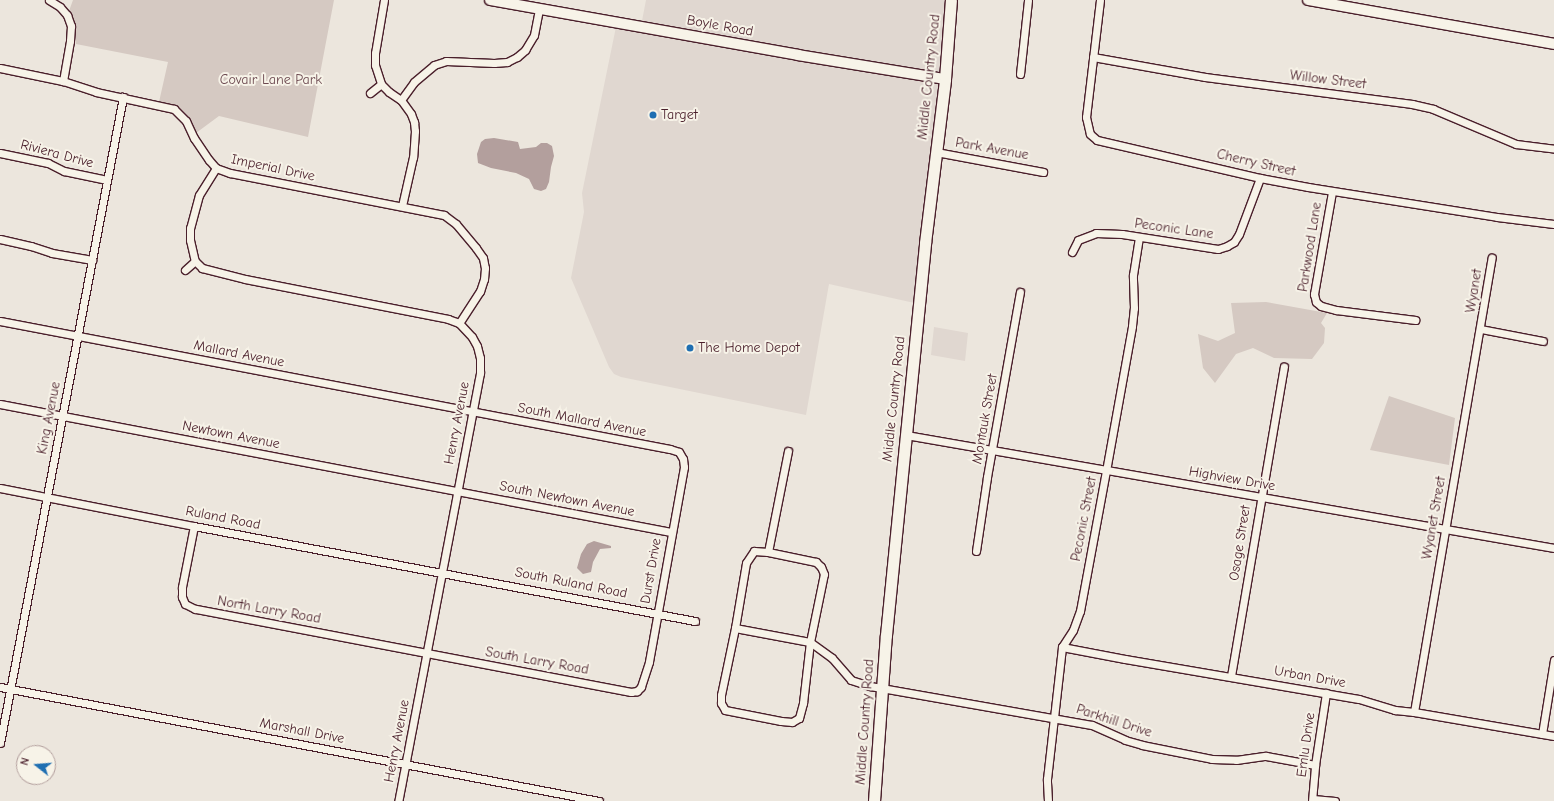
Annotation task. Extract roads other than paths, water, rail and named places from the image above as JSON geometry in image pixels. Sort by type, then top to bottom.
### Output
[{"type":"main road","name":"Middle Country Road","points":[[874,801],[906,435],[925,243],[945,79],[951,0]]},
{"type":"street","points":[[49,0],[60,7],[67,15],[71,26],[63,81]]},
{"type":"street","points":[[384,0],[375,53],[375,65],[381,84],[389,92],[401,100],[414,122],[415,131],[413,157],[402,206]]},
{"type":"street","name":"Boyle Road","points":[[490,0],[945,79]]},
{"type":"street","points":[[1020,74],[1028,0]]},
{"type":"street","name":"Cherry Street","points":[[1100,0],[1086,117],[1087,127],[1093,137],[1103,143],[1260,178],[1332,192],[1554,224]]},
{"type":"street","points":[[1308,0],[1554,44]]},
{"type":"street","points":[[401,100],[414,82],[434,65],[446,61],[506,62],[517,57],[525,50],[534,35],[539,9]]},
{"type":"street","name":"Willow Street","points":[[1093,57],[1206,77],[1412,104],[1433,109],[1516,144],[1554,149]]},
{"type":"street","name":"Imperial Drive","points":[[0,68],[63,81],[96,92],[167,106],[180,113],[186,121],[200,149],[216,168],[251,177],[444,215],[456,224],[483,258],[484,279],[480,291],[459,324]]},
{"type":"street","points":[[370,93],[381,84]]},
{"type":"street","name":"King Avenue","points":[[0,743],[124,97]]},
{"type":"street","name":"Park Avenue","points":[[936,152],[1044,172]]},
{"type":"street","name":"Riviera Drive","points":[[0,153],[48,163],[64,170],[107,180]]},
{"type":"street","points":[[185,270],[195,261],[190,240],[190,228],[200,195],[216,168]]},
{"type":"street","name":"Peconic Lane","points":[[1072,252],[1078,240],[1096,233],[1122,234],[1218,249],[1227,246],[1234,242],[1239,234],[1260,178]]},
{"type":"street","name":"Parkwood Lane","points":[[1332,192],[1314,294],[1316,302],[1321,306],[1336,310],[1415,320]]},
{"type":"street","name":"Peconic Street","points":[[1062,646],[1074,630],[1080,612],[1133,314],[1133,275],[1139,237]]},
{"type":"street","points":[[0,239],[31,246],[52,253],[92,260]]},
{"type":"street","name":"Wyanet","points":[[1480,329],[1492,258]]},
{"type":"street","name":"Henry Avenue","points":[[195,261],[202,268],[214,273],[432,315],[459,324],[472,337],[477,346],[480,358],[480,373],[398,801]]},
{"type":"street","name":"Montauk Street","points":[[976,551],[1020,292]]},
{"type":"street","name":"Mallard Avenue","points":[[0,321],[473,413]]},
{"type":"street","points":[[1480,329],[1543,341]]},
{"type":"street","name":"Wyanet Street","points":[[1414,712],[1480,329]]},
{"type":"street","name":"Osage Street","points":[[1231,676],[1284,367]]},
{"type":"street","name":"Newtown Avenue","points":[[0,404],[457,491]]},
{"type":"street","name":"South Mallard Avenue","points":[[473,413],[670,449],[679,452],[683,459]]},
{"type":"street","name":"Highview Drive","points":[[906,435],[1554,548]]},
{"type":"street","points":[[768,552],[788,451]]},
{"type":"street","name":"Durst Drive","points":[[641,687],[649,662],[656,613],[684,468],[683,459]]},
{"type":"street","name":"Ruland Road","points":[[0,488],[442,572]]},
{"type":"street","name":"South Newtown Avenue","points":[[457,491],[671,532]]},
{"type":"street","name":"North Larry Road","points":[[194,526],[182,587],[182,597],[185,604],[195,610],[427,653]]},
{"type":"street","points":[[754,551],[768,552],[816,562],[821,567],[824,574],[810,642],[803,703],[799,718],[792,722],[781,721],[725,710],[721,703],[735,628],[746,563],[754,551]]},
{"type":"street","name":"South Ruland Road","points":[[442,572],[695,620]]},
{"type":"street","points":[[735,628],[810,642]]},
{"type":"street","name":"Parkhill Drive","points":[[810,642],[832,658],[851,680],[883,688],[1054,717],[1092,725],[1125,740],[1142,745],[1212,759],[1236,760],[1266,756],[1315,764]]},
{"type":"street","points":[[1048,801],[1047,779],[1062,646]]},
{"type":"street","name":"Urban Drive","points":[[1062,646],[1125,659],[1359,699],[1394,710],[1414,712],[1554,736]]},
{"type":"street","name":"South Larry Road","points":[[427,653],[624,691],[637,691],[641,687]]},
{"type":"street","points":[[1542,734],[1554,660]]},
{"type":"street","name":"Marshall Drive","points":[[0,687],[599,801]]},
{"type":"street","name":"Emlu Drive","points":[[1312,800],[1315,764],[1326,693]]},
{"type":"street","points":[[1312,800],[1335,801]]},
{"type":"place","name":"Target","points":[[653,115]]},
{"type":"place","name":"The Home Depot","points":[[690,348]]},
{"type":"park label","name":"Covair Lane Park","points":[[271,80]]}]
